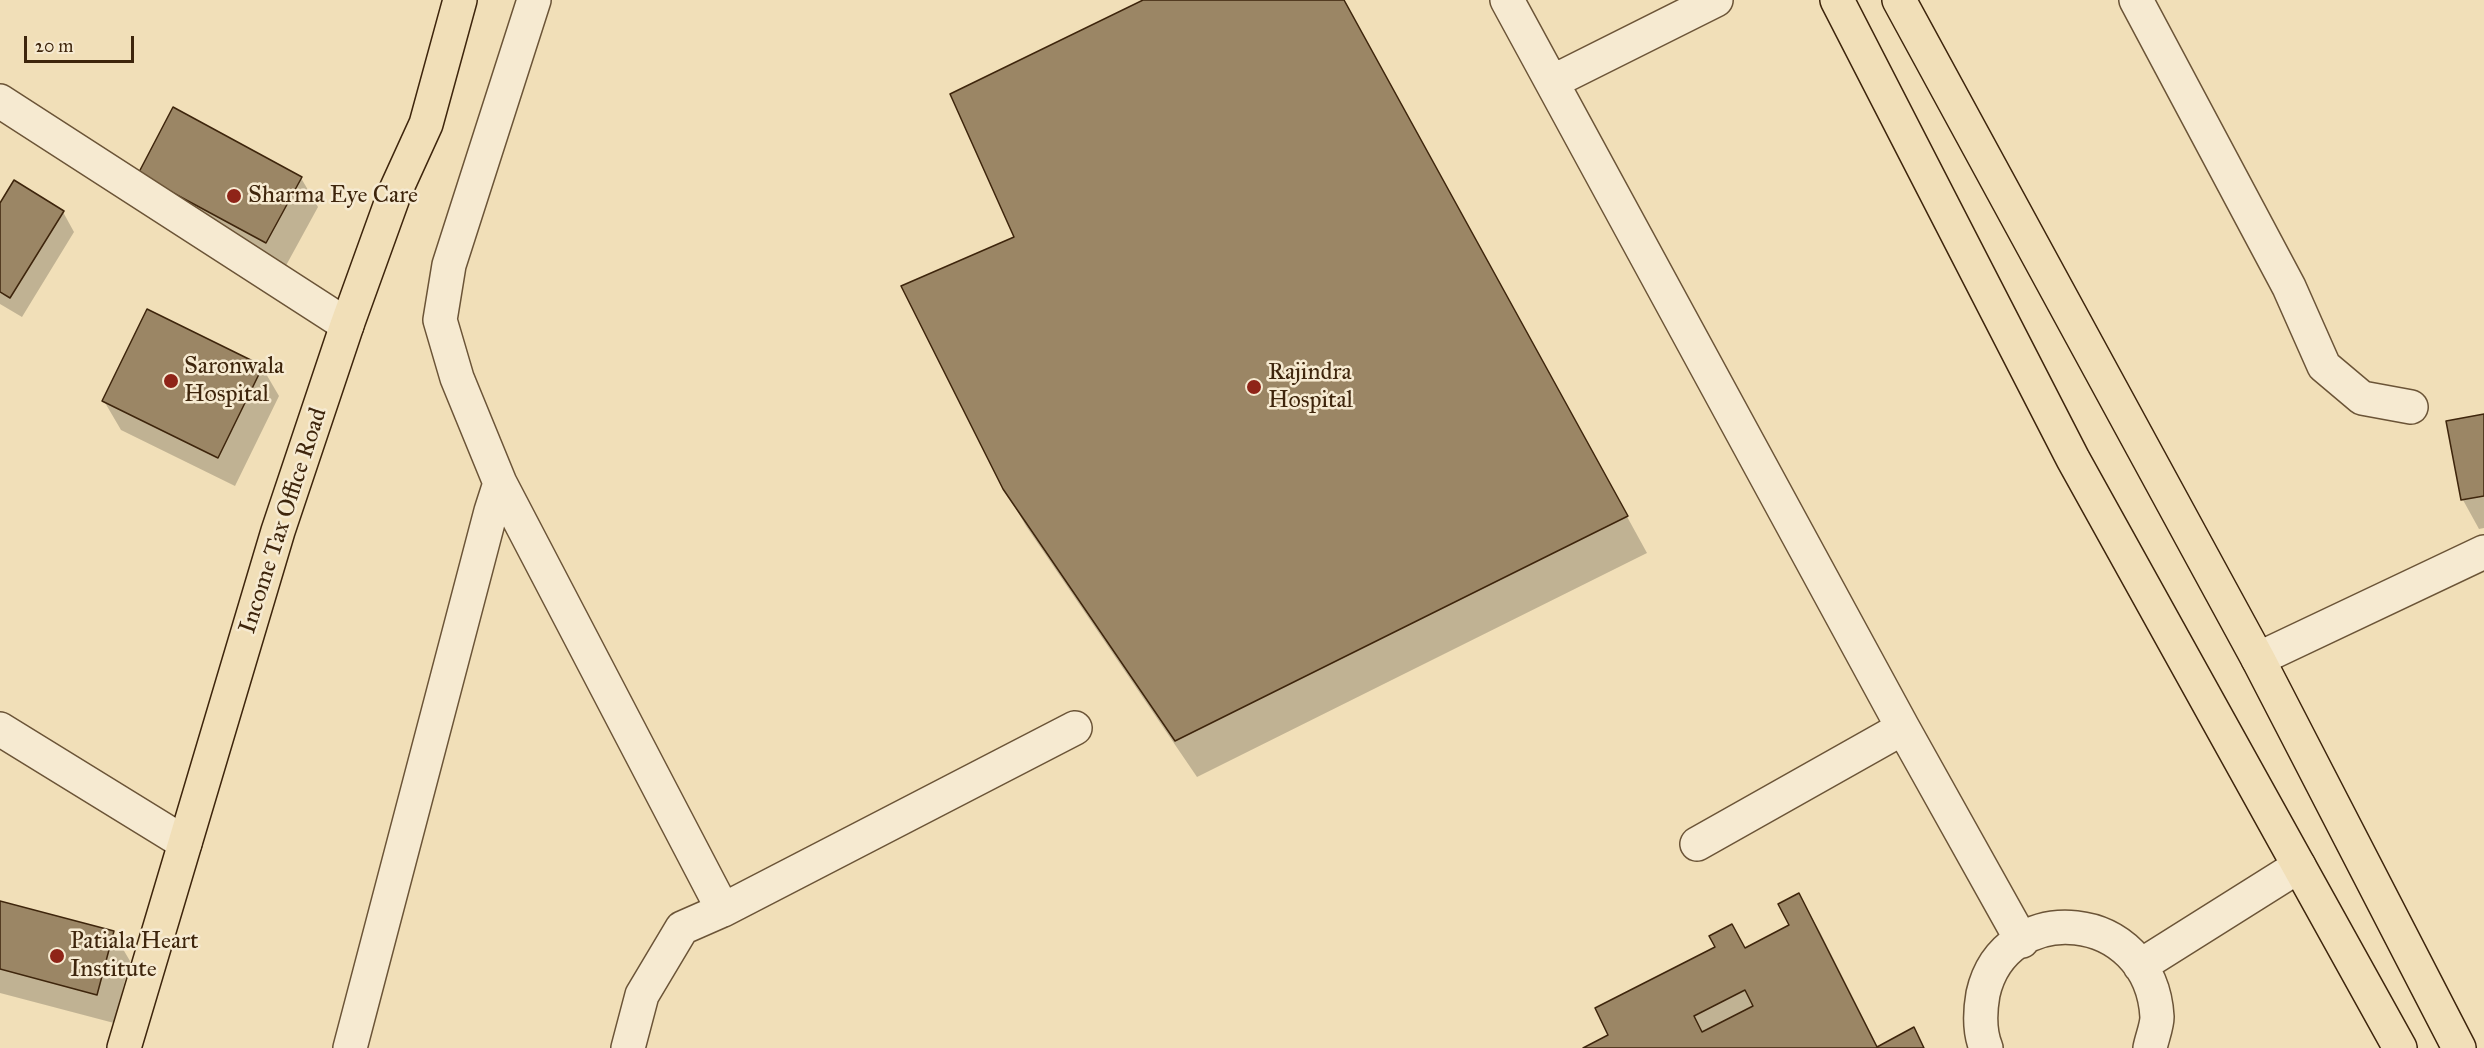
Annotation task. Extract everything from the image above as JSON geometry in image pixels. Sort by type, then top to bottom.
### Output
[{"type":"main road","name":"Income Tax Office Road","points":[[124,1048],[278,531],[347,325],[395,192],[426,124],[460,0]]},
{"type":"main road","points":[[1837,0],[2073,459],[2400,1048]]},
{"type":"main road","points":[[1899,0],[2258,659],[2459,1048]]},
{"type":"street","points":[[534,0],[449,265],[440,320],[457,378],[500,483],[723,910]]},
{"type":"street","points":[[1507,0],[1902,728],[2022,941]]},
{"type":"street","points":[[1552,82],[1716,0]]},
{"type":"street","points":[[2136,0],[2289,286],[2324,366],[2362,398],[2411,407]]},
{"type":"street","points":[[0,101],[347,325]]},
{"type":"street","points":[[350,1048],[490,511],[500,483]]},
{"type":"street","points":[[2258,659],[2484,552]]},
{"type":"street","points":[[628,1048],[642,995],[682,928],[723,910],[1075,728]]},
{"type":"street","points":[[1697,844],[1902,728]]},
{"type":"street","points":[[0,729],[185,843]]},
{"type":"street","points":[[2140,966],[2299,866]]},
{"type":"street","points":[[1986,1048],[1980,1012],[1987,977],[2008,949],[2037,931],[2072,926],[2105,934],[2134,955],[2151,984],[2157,1019],[2150,1048]]},
{"type":"building","name":"Rajindra Hospital","points":[[1143,0],[1344,0],[1628,516],[1175,741],[1003,489],[901,286],[1014,237],[950,94]]},
{"type":"building","points":[[173,107],[302,177],[266,243],[138,174]]},
{"type":"building","points":[[14,180],[64,211],[10,298],[0,292],[0,203]]},
{"type":"building","points":[[147,309],[263,366],[218,458],[102,401]]},
{"type":"building","points":[[2484,414],[2484,496],[2461,500],[2446,421]]},
{"type":"building","points":[[1799,893],[1877,1047],[1914,1027],[1924,1048],[1583,1048],[1608,1035],[1595,1008],[1715,947],[1709,936],[1732,924],[1745,948],[1789,925],[1778,904]],"holes":[[[1745,990],[1753,1006],[1702,1032],[1694,1016]]]},
{"type":"building","points":[[0,901],[114,931],[97,995],[0,969]]},
{"type":"place","name":"Sharma Eye Care","points":[[234,196]]},
{"type":"place","name":"Saronwala Hospital","points":[[171,381]]},
{"type":"place","name":"Rajindra Hospital","points":[[1254,387]]},
{"type":"place","name":"Patiala Heart Institute","points":[[57,956]]}]
